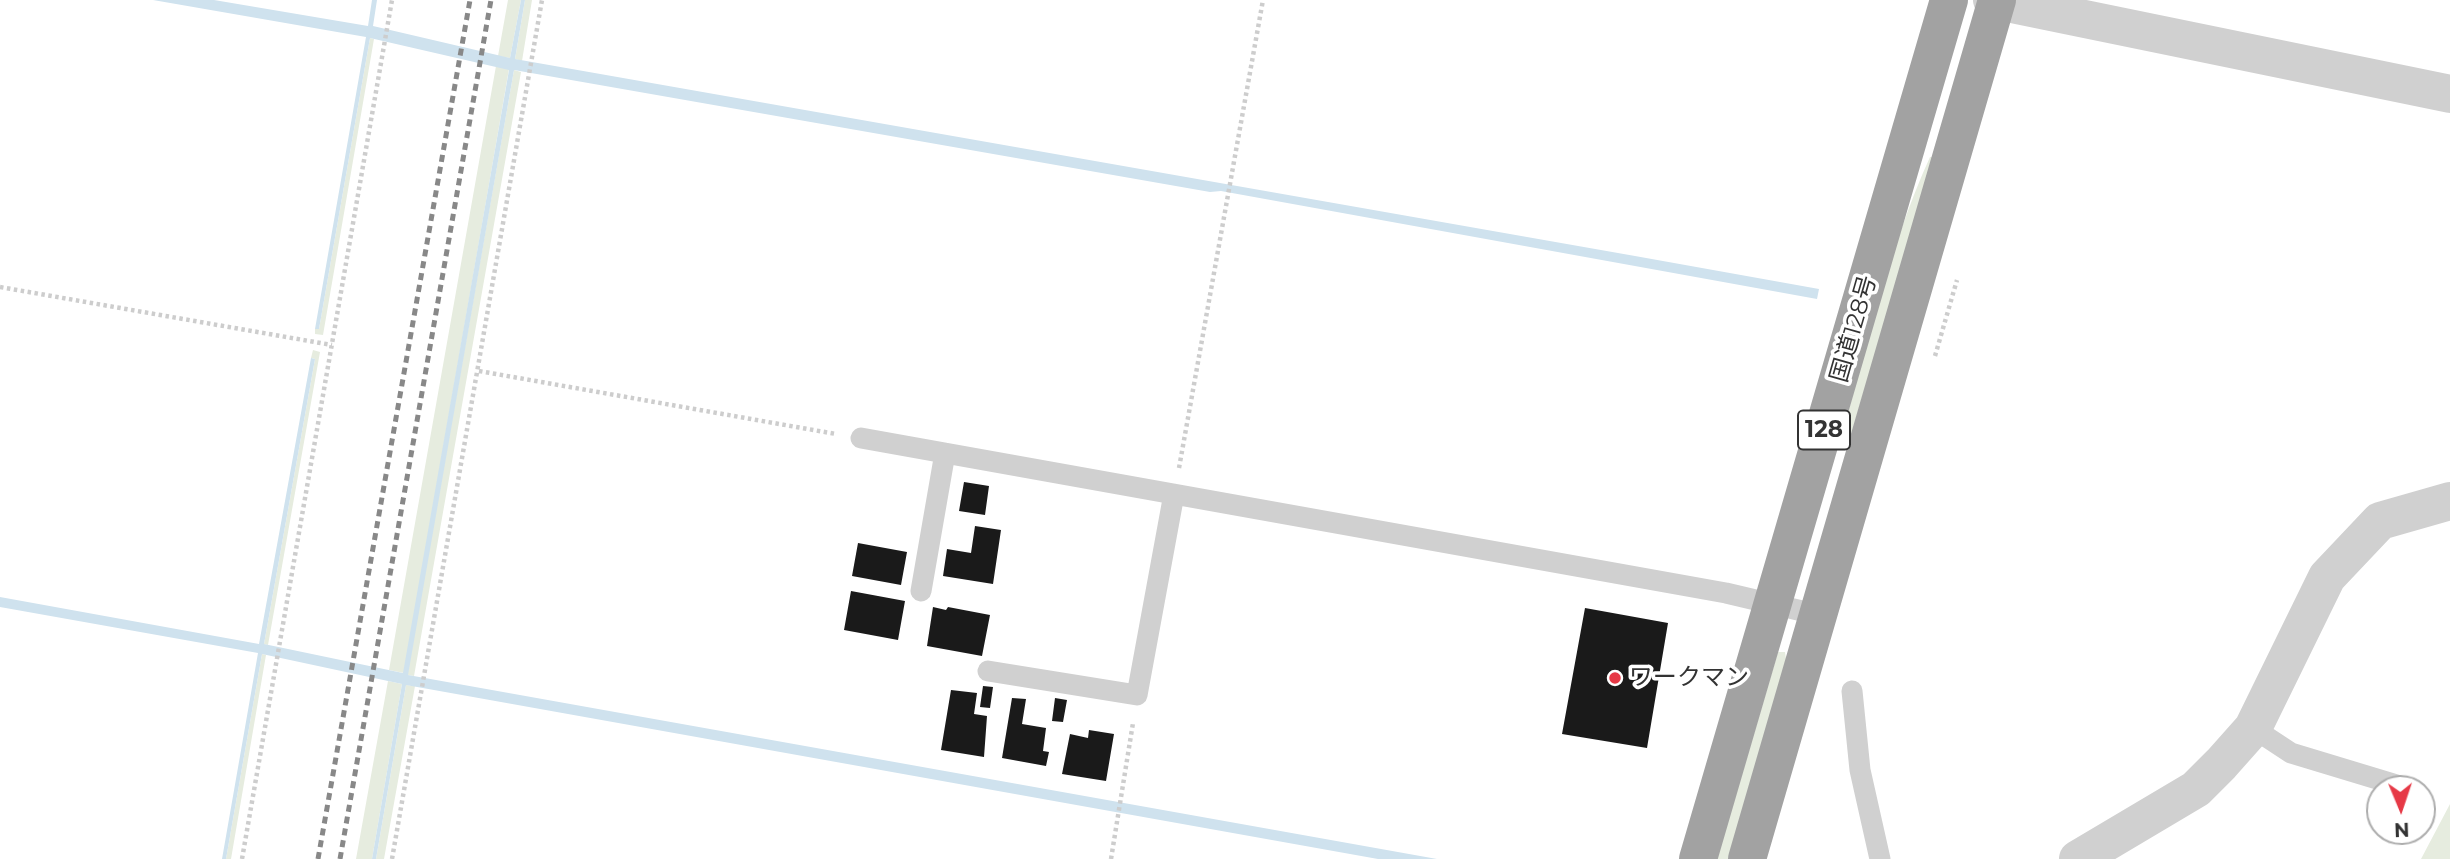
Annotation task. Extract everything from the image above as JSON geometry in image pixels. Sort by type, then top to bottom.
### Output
[{"type":"highway","name":"国道128号","points":[[1698,859],[1949,0]]},
{"type":"highway","name":"国道128号","points":[[1747,859],[1995,0]]},
{"type":"street","points":[[1995,0],[2450,94]]},
{"type":"street","points":[[2078,859],[2196,789],[2253,728],[2327,577],[2380,521],[2450,501]]},
{"type":"lane","points":[[861,438],[1774,603],[1819,615]]},
{"type":"lane","points":[[921,591],[945,453]]},
{"type":"lane","points":[[988,671],[1137,695],[1174,494]]},
{"type":"lane","points":[[1852,691],[1860,770],[1880,859]]},
{"type":"lane","points":[[2253,728],[2291,754],[2366,776]]},
{"type":"path","points":[[242,859],[392,0]]},
{"type":"path","points":[[392,859],[542,0]]},
{"type":"path","points":[[1174,494],[1263,0]]},
{"type":"path","points":[[0,287],[332,345]]},
{"type":"path","points":[[479,372],[861,438]]},
{"type":"path","points":[[1111,859],[1137,695]]},
{"type":"shaded area","points":[[508,0],[521,0],[510,58],[498,56]]},
{"type":"shaded area","points":[[525,0],[532,0],[522,61],[515,59]]},
{"type":"shaded area","points":[[370,38],[374,39],[323,335],[315,334],[315,329],[319,329]]},
{"type":"shaded area","points":[[496,66],[509,69],[404,673],[389,670]]},
{"type":"shaded area","points":[[514,70],[521,72],[414,676],[407,675]]},
{"type":"shaded area","points":[[1930,157],[1934,157],[1849,441],[1842,445],[1840,442],[1902,226]]},
{"type":"shaded area","points":[[313,350],[320,352],[268,645],[264,644],[315,359],[311,358]]},
{"type":"shaded area","points":[[1778,652],[1785,652],[1786,659],[1728,859],[1717,859]]},
{"type":"shaded area","points":[[262,654],[266,655],[231,859],[226,859]]},
{"type":"shaded area","points":[[388,681],[402,684],[372,859],[356,859]]},
{"type":"shaded area","points":[[406,685],[415,686],[384,859],[376,859]]},
{"type":"shaded area","points":[[2450,804],[2450,859],[2421,859],[2428,845],[2436,845],[2436,831]]},
{"type":"water","points":[[153,0],[214,0],[368,26],[372,0],[377,0],[373,26],[510,58],[521,0],[525,0],[515,59],[1819,289],[1817,299],[1221,191],[1210,192],[514,70],[408,675],[1437,859],[1378,859],[406,685],[376,859],[372,859],[402,684],[262,654],[226,859],[222,859],[258,653],[0,607],[0,597],[259,644],[311,358],[315,359],[264,644],[403,673],[509,70],[370,38],[319,329],[315,329],[366,37]]},
{"type":"building","points":[[964,482],[989,486],[985,515],[959,511]]},
{"type":"building","points":[[975,526],[1001,530],[993,584],[943,576],[947,549],[971,553]]},
{"type":"building","points":[[858,543],[907,552],[901,585],[852,576]]},
{"type":"building","points":[[851,591],[905,601],[898,640],[844,630]]},
{"type":"building","points":[[933,607],[990,615],[982,656],[927,646]]},
{"type":"building","name":"ワークマン","points":[[1585,608],[1668,623],[1647,748],[1562,734]]},
{"type":"building","points":[[983,686],[993,687],[990,708],[980,707]]},
{"type":"building","points":[[951,690],[977,693],[974,714],[987,716],[984,757],[941,750]]},
{"type":"building","points":[[1012,698],[1026,699],[1022,724],[1046,728],[1043,751],[1049,752],[1046,766],[1002,758]]},
{"type":"building","points":[[1055,698],[1067,700],[1063,722],[1052,721]]},
{"type":"building","points":[[1089,730],[1114,734],[1106,781],[1062,774],[1070,734],[1088,738]]},
{"type":"railway","points":[[318,859],[470,0]]},
{"type":"railway","points":[[340,859],[491,0]]},
{"type":"place","name":"ワークマン","points":[[1615,678]]}]
